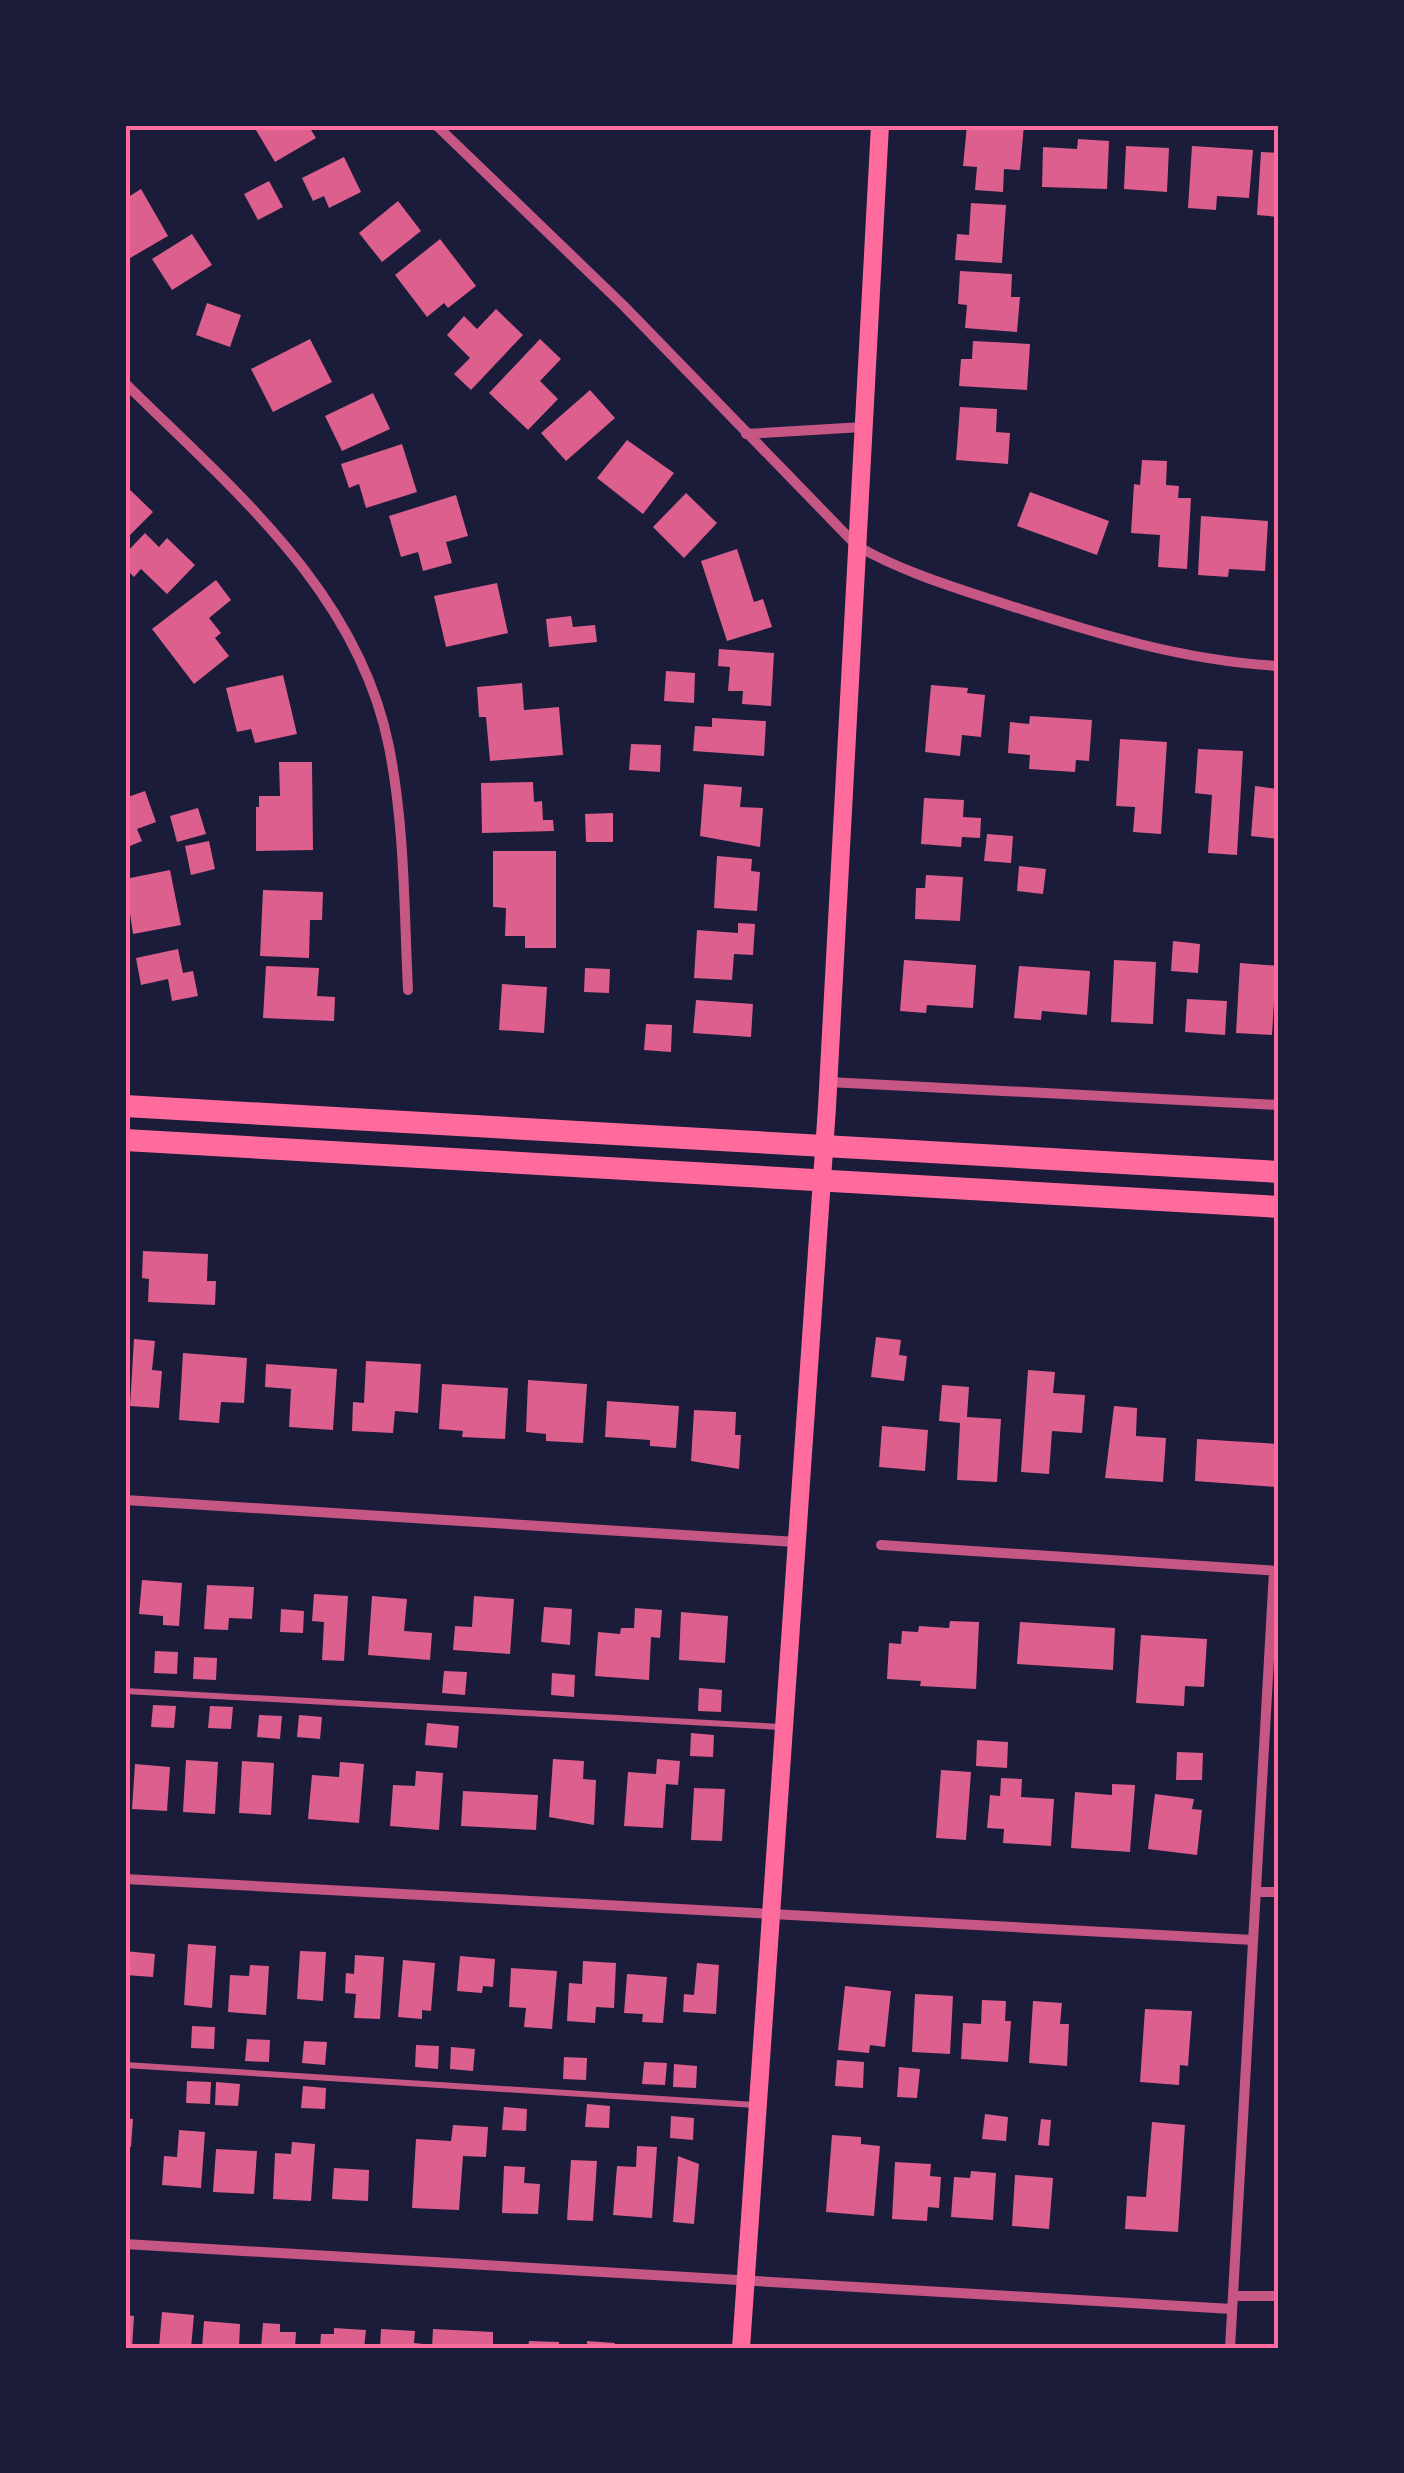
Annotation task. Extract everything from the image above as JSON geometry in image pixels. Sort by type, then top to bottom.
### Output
[{"type":"highway","points":[[125,1106],[1279,1172]]},
{"type":"highway","points":[[125,1140],[1279,1207]]},
{"type":"main road","points":[[741,2348],[827,1107],[880,125]]},
{"type":"street","points":[[436,125],[623,305],[856,546],[897,569],[1129,642],[1191,656],[1279,666]]},
{"type":"street","points":[[125,383],[302,562],[362,663],[389,746],[399,812],[408,990]]},
{"type":"street","points":[[746,434],[863,427]]},
{"type":"street","points":[[828,1082],[1279,1106]]},
{"type":"street","points":[[125,1500],[796,1542]]},
{"type":"street","points":[[882,1545],[1276,1571],[1230,2348]]},
{"type":"street","points":[[125,1879],[1253,1940]]},
{"type":"street","points":[[1256,1892],[1279,1892]]},
{"type":"street","points":[[125,2244],[1232,2310]]},
{"type":"street","points":[[1234,2296],[1279,2296]]},
{"type":"lane","points":[[125,1691],[783,1727]]},
{"type":"lane","points":[[125,2066],[756,2105]]},
{"type":"building","points":[[253,125],[308,125],[316,138],[275,162]]},
{"type":"building","points":[[967,125],[1024,125],[1020,170],[1004,169],[1003,192],[975,190],[977,167],[963,166]]},
{"type":"building","points":[[1078,139],[1109,141],[1107,189],[1042,187],[1043,147],[1077,149]]},
{"type":"building","points":[[1126,146],[1169,148],[1167,192],[1124,189]]},
{"type":"building","points":[[1192,146],[1253,150],[1249,198],[1217,196],[1216,210],[1188,208]]},
{"type":"building","points":[[1261,152],[1279,153],[1279,217],[1257,215]]},
{"type":"building","points":[[344,157],[361,192],[329,208],[324,196],[313,201],[302,178]]},
{"type":"building","points":[[269,181],[283,207],[258,220],[244,194]]},
{"type":"building","points":[[141,189],[168,236],[125,261],[125,199]]},
{"type":"building","points":[[398,201],[421,231],[382,262],[359,233]]},
{"type":"building","points":[[971,203],[1006,205],[1002,263],[955,260],[957,234],[969,235]]},
{"type":"building","points":[[192,234],[212,265],[172,290],[152,259]]},
{"type":"building","points":[[440,239],[476,286],[448,308],[444,303],[427,317],[395,275]]},
{"type":"building","points":[[960,271],[1012,274],[1011,297],[1020,297],[1017,332],[965,328],[967,305],[958,304]]},
{"type":"building","points":[[207,303],[241,315],[230,347],[196,335]]},
{"type":"building","points":[[496,309],[523,335],[471,390],[454,374],[470,358],[447,335],[464,316],[477,329]]},
{"type":"building","points":[[310,339],[332,382],[273,412],[251,369]]},
{"type":"building","points":[[540,339],[561,359],[540,381],[558,399],[528,430],[489,393]]},
{"type":"building","points":[[973,341],[1030,344],[1027,390],[959,386],[961,359],[972,359]]},
{"type":"building","points":[[590,390],[615,418],[566,461],[541,433]]},
{"type":"building","points":[[373,393],[390,429],[342,451],[325,416]]},
{"type":"building","points":[[960,407],[997,409],[996,432],[1010,433],[1008,464],[956,460]]},
{"type":"building","points":[[627,440],[674,473],[643,514],[597,478]]},
{"type":"building","points":[[402,444],[417,492],[366,508],[359,484],[349,488],[341,464]]},
{"type":"building","points":[[1142,460],[1167,461],[1166,485],[1179,486],[1178,498],[1191,498],[1187,569],[1158,567],[1160,535],[1131,533],[1134,484],[1140,485]]},
{"type":"building","points":[[125,485],[153,512],[125,540]]},
{"type":"building","points":[[1030,492],[1109,521],[1097,555],[1017,526]]},
{"type":"building","points":[[686,493],[717,523],[684,558],[653,527]]},
{"type":"building","points":[[456,495],[468,536],[446,542],[452,563],[423,571],[418,552],[401,557],[389,516]]},
{"type":"building","points":[[1201,516],[1268,521],[1265,571],[1229,569],[1228,577],[1198,575]]},
{"type":"building","points":[[145,533],[159,547],[167,538],[195,565],[167,594],[141,569],[134,577],[125,568],[125,554]]},
{"type":"building","points":[[737,549],[754,602],[763,599],[772,627],[727,641],[701,561]]},
{"type":"building","points":[[216,580],[231,600],[209,618],[221,633],[215,638],[229,656],[194,684],[152,629]]},
{"type":"building","points":[[497,583],[508,633],[446,647],[434,596]]},
{"type":"building","points":[[571,616],[573,627],[595,625],[597,642],[549,647],[546,619]]},
{"type":"building","points":[[719,649],[774,653],[771,706],[742,704],[743,691],[728,691],[730,667],[718,666]]},
{"type":"building","points":[[666,671],[695,673],[694,703],[664,701]]},
{"type":"building","points":[[283,675],[297,734],[255,743],[251,729],[237,732],[226,688]]},
{"type":"building","points":[[522,683],[524,710],[559,707],[563,755],[490,761],[486,717],[479,717],[477,687]]},
{"type":"building","points":[[931,685],[968,688],[967,693],[985,695],[981,737],[962,735],[960,756],[925,752]]},
{"type":"building","points":[[1030,716],[1092,720],[1089,761],[1076,760],[1075,772],[1029,769],[1030,755],[1008,753],[1010,722],[1029,724]]},
{"type":"building","points":[[712,718],[766,721],[764,756],[693,751],[695,726],[712,727]]},
{"type":"building","points":[[1120,739],[1167,742],[1161,834],[1133,832],[1135,807],[1116,806]]},
{"type":"building","points":[[631,744],[661,745],[660,772],[629,770]]},
{"type":"building","points":[[1198,749],[1243,751],[1237,855],[1208,853],[1212,795],[1195,793]]},
{"type":"building","points":[[279,762],[312,762],[313,850],[256,851],[256,807],[259,796],[280,796]]},
{"type":"building","points":[[533,782],[534,802],[542,801],[543,820],[553,820],[554,831],[482,833],[481,783]]},
{"type":"building","points":[[704,784],[742,787],[740,807],[763,808],[760,847],[700,836]]},
{"type":"building","points":[[1255,786],[1279,789],[1279,839],[1251,836]]},
{"type":"building","points":[[145,791],[156,822],[137,829],[142,841],[125,848],[125,798]]},
{"type":"building","points":[[924,798],[964,800],[963,817],[981,818],[980,838],[962,837],[961,847],[921,844]]},
{"type":"building","points":[[198,808],[206,834],[177,842],[170,816]]},
{"type":"building","points":[[613,813],[613,842],[586,842],[585,814]]},
{"type":"building","points":[[987,834],[1013,836],[1011,863],[984,861]]},
{"type":"building","points":[[209,841],[215,869],[191,875],[185,846]]},
{"type":"building","points":[[493,851],[556,851],[556,948],[525,948],[525,936],[505,936],[506,908],[493,907]]},
{"type":"building","points":[[717,856],[752,859],[751,871],[760,872],[757,911],[714,908]]},
{"type":"building","points":[[1019,866],[1046,869],[1043,894],[1017,891]]},
{"type":"building","points":[[170,870],[181,925],[133,934],[125,879]]},
{"type":"building","points":[[926,875],[963,877],[960,921],[915,919],[916,888],[925,888]]},
{"type":"building","points":[[263,890],[323,892],[322,920],[310,920],[309,958],[260,956]]},
{"type":"building","points":[[738,923],[755,924],[753,955],[734,954],[732,980],[694,978],[697,930],[738,933]]},
{"type":"building","points":[[1173,941],[1200,944],[1198,973],[1171,971]]},
{"type":"building","points":[[178,949],[183,973],[193,971],[198,996],[172,1001],[168,979],[141,985],[136,958]]},
{"type":"building","points":[[904,960],[976,965],[973,1008],[927,1005],[926,1013],[900,1011]]},
{"type":"building","points":[[1114,960],[1156,962],[1153,1024],[1111,1022]]},
{"type":"building","points":[[1240,963],[1279,966],[1279,1001],[1274,1001],[1272,1035],[1236,1033]]},
{"type":"building","points":[[266,966],[319,968],[317,996],[335,997],[334,1021],[263,1018]]},
{"type":"building","points":[[1019,966],[1090,971],[1087,1015],[1042,1011],[1041,1020],[1014,1018]]},
{"type":"building","points":[[585,968],[610,969],[609,993],[584,992]]},
{"type":"building","points":[[502,984],[547,987],[544,1033],[499,1030]]},
{"type":"building","points":[[1187,999],[1227,1001],[1225,1035],[1185,1032]]},
{"type":"building","points":[[696,1000],[753,1004],[751,1037],[693,1033]]},
{"type":"building","points":[[646,1024],[672,1025],[671,1052],[644,1050]]},
{"type":"building","points":[[143,1251],[208,1254],[207,1281],[216,1281],[215,1305],[148,1302],[149,1279],[142,1278]]},
{"type":"building","points":[[876,1337],[901,1340],[899,1355],[907,1356],[904,1381],[871,1377]]},
{"type":"building","points":[[134,1339],[155,1341],[152,1370],[162,1371],[159,1408],[130,1406]]},
{"type":"building","points":[[183,1353],[247,1358],[244,1403],[221,1402],[219,1423],[179,1420]]},
{"type":"building","points":[[366,1361],[421,1364],[418,1413],[395,1411],[393,1433],[352,1431],[353,1402],[364,1403]]},
{"type":"building","points":[[266,1364],[337,1369],[333,1430],[289,1427],[291,1389],[265,1387]]},
{"type":"building","points":[[1028,1370],[1055,1372],[1053,1393],[1085,1395],[1082,1433],[1052,1431],[1049,1474],[1021,1472]]},
{"type":"building","points":[[528,1380],[587,1384],[583,1443],[546,1441],[546,1434],[526,1432]]},
{"type":"building","points":[[442,1384],[508,1388],[505,1439],[462,1437],[463,1431],[439,1429]]},
{"type":"building","points":[[942,1385],[969,1387],[967,1417],[1001,1419],[997,1482],[957,1480],[960,1423],[939,1421]]},
{"type":"building","points":[[607,1401],[679,1406],[676,1448],[650,1446],[650,1440],[605,1437]]},
{"type":"building","points":[[1114,1406],[1137,1408],[1136,1436],[1166,1438],[1163,1482],[1105,1478]]},
{"type":"building","points":[[694,1410],[736,1412],[735,1435],[741,1435],[739,1469],[691,1461]]},
{"type":"building","points":[[882,1426],[928,1430],[925,1471],[879,1467]]},
{"type":"building","points":[[1197,1439],[1279,1444],[1276,1487],[1195,1481]]},
{"type":"building","points":[[142,1580],[182,1583],[179,1626],[163,1625],[163,1616],[139,1614]]},
{"type":"building","points":[[207,1585],[254,1587],[252,1619],[229,1618],[228,1630],[204,1629]]},
{"type":"building","points":[[314,1594],[348,1596],[344,1661],[322,1660],[324,1622],[312,1621]]},
{"type":"building","points":[[372,1596],[407,1599],[404,1631],[432,1633],[430,1660],[368,1655]]},
{"type":"building","points":[[474,1596],[514,1599],[510,1654],[453,1650],[455,1626],[472,1627]]},
{"type":"building","points":[[544,1607],[572,1609],[570,1645],[541,1642]]},
{"type":"building","points":[[635,1608],[662,1610],[660,1638],[651,1637],[649,1680],[595,1676],[598,1632],[620,1634],[621,1628],[634,1628]]},
{"type":"building","points":[[281,1609],[304,1611],[303,1633],[280,1632]]},
{"type":"building","points":[[681,1612],[728,1616],[725,1663],[679,1660]]},
{"type":"building","points":[[950,1621],[979,1622],[976,1689],[920,1686],[921,1681],[887,1679],[889,1643],[901,1644],[902,1631],[918,1632],[919,1626],[949,1628]]},
{"type":"building","points":[[1020,1622],[1115,1628],[1113,1670],[1017,1664]]},
{"type":"building","points":[[1141,1635],[1207,1639],[1204,1687],[1185,1686],[1184,1706],[1136,1703]]},
{"type":"building","points":[[155,1651],[178,1652],[177,1674],[154,1673]]},
{"type":"building","points":[[194,1657],[217,1658],[216,1680],[193,1679]]},
{"type":"building","points":[[444,1671],[467,1672],[465,1695],[442,1693]]},
{"type":"building","points":[[552,1673],[575,1675],[574,1697],[551,1695]]},
{"type":"building","points":[[699,1688],[722,1690],[721,1712],[698,1711]]},
{"type":"building","points":[[153,1705],[176,1706],[174,1728],[151,1727]]},
{"type":"building","points":[[210,1706],[233,1707],[231,1729],[208,1728]]},
{"type":"building","points":[[259,1715],[282,1716],[280,1739],[257,1737]]},
{"type":"building","points":[[299,1715],[322,1717],[320,1739],[297,1737]]},
{"type":"building","points":[[427,1723],[459,1726],[457,1748],[425,1745]]},
{"type":"building","points":[[691,1733],[714,1735],[713,1757],[690,1756]]},
{"type":"building","points":[[977,1740],[1008,1742],[1007,1768],[976,1766]]},
{"type":"building","points":[[1177,1752],[1203,1753],[1202,1780],[1176,1780]]},
{"type":"building","points":[[553,1759],[584,1761],[583,1779],[596,1780],[594,1825],[549,1817]]},
{"type":"building","points":[[657,1759],[680,1761],[678,1785],[666,1784],[663,1828],[624,1826],[628,1772],[656,1774]]},
{"type":"building","points":[[186,1760],[218,1762],[215,1814],[183,1812]]},
{"type":"building","points":[[242,1761],[274,1763],[271,1815],[239,1813]]},
{"type":"building","points":[[340,1762],[364,1764],[359,1823],[308,1819],[312,1775],[339,1777]]},
{"type":"building","points":[[135,1764],[170,1767],[167,1811],[132,1809]]},
{"type":"building","points":[[941,1770],[971,1772],[966,1840],[936,1838]]},
{"type":"building","points":[[416,1771],[443,1773],[439,1830],[390,1826],[393,1785],[415,1786]]},
{"type":"building","points":[[1001,1778],[1022,1779],[1021,1797],[1054,1799],[1051,1846],[1003,1843],[1004,1829],[987,1828],[990,1795],[1000,1796]]},
{"type":"building","points":[[1112,1784],[1135,1785],[1130,1852],[1071,1848],[1075,1792],[1112,1795]]},
{"type":"building","points":[[694,1788],[725,1789],[722,1841],[691,1840]]},
{"type":"building","points":[[463,1791],[538,1795],[536,1830],[461,1826]]},
{"type":"building","points":[[1155,1794],[1194,1799],[1192,1809],[1202,1810],[1197,1855],[1148,1849]]},
{"type":"building","points":[[188,1944],[216,1946],[212,2008],[184,2005]]},
{"type":"building","points":[[125,1951],[155,1954],[153,1977],[125,1975]]},
{"type":"building","points":[[300,1951],[326,1952],[323,2001],[297,1999]]},
{"type":"building","points":[[355,1955],[384,1957],[380,2019],[354,2018],[356,1994],[345,1993],[346,1973],[354,1974]]},
{"type":"building","points":[[460,1956],[495,1959],[493,1987],[483,1986],[482,1993],[457,1991]]},
{"type":"building","points":[[403,1960],[435,1963],[431,2011],[422,2010],[422,2019],[398,2017]]},
{"type":"building","points":[[583,1961],[616,1963],[614,2008],[596,2007],[595,2023],[567,2021],[569,1983],[582,1984]]},
{"type":"building","points":[[697,1963],[719,1965],[716,2014],[683,2012],[684,1994],[694,1995]]},
{"type":"building","points":[[250,1965],[269,1966],[266,2015],[228,2012],[230,1975],[249,1976]]},
{"type":"building","points":[[511,1968],[557,1971],[552,2029],[524,2027],[526,2008],[509,2007]]},
{"type":"building","points":[[627,1974],[667,1977],[663,2023],[642,2022],[643,2014],[624,2013]]},
{"type":"building","points":[[845,1986],[891,1991],[885,2047],[870,2045],[869,2053],[838,2050]]},
{"type":"building","points":[[915,1994],[953,1996],[950,2054],[912,2052]]},
{"type":"building","points":[[982,2000],[1006,2001],[1005,2021],[1011,2021],[1008,2062],[961,2059],[963,2023],[981,2024]]},
{"type":"building","points":[[1033,2001],[1062,2003],[1060,2024],[1069,2024],[1067,2066],[1029,2063]]},
{"type":"building","points":[[1145,2009],[1192,2011],[1188,2066],[1180,2065],[1179,2085],[1140,2082]]},
{"type":"building","points":[[192,2026],[215,2027],[214,2049],[191,2048]]},
{"type":"building","points":[[247,2039],[270,2040],[269,2062],[245,2061]]},
{"type":"building","points":[[304,2041],[327,2042],[325,2065],[302,2063]]},
{"type":"building","points":[[416,2045],[439,2046],[438,2069],[415,2067]]},
{"type":"building","points":[[451,2047],[475,2049],[473,2071],[450,2069]]},
{"type":"building","points":[[564,2057],[587,2058],[586,2080],[563,2079]]},
{"type":"building","points":[[837,2060],[864,2062],[863,2088],[835,2086]]},
{"type":"building","points":[[644,2062],[667,2063],[665,2085],[642,2084]]},
{"type":"building","points":[[674,2064],[697,2066],[696,2088],[673,2087]]},
{"type":"building","points":[[899,2067],[920,2069],[917,2098],[897,2097]]},
{"type":"building","points":[[187,2081],[211,2082],[210,2104],[186,2103]]},
{"type":"building","points":[[216,2082],[240,2084],[238,2106],[215,2105]]},
{"type":"building","points":[[303,2086],[326,2088],[325,2109],[301,2108]]},
{"type":"building","points":[[587,2104],[610,2106],[609,2128],[585,2127]]},
{"type":"building","points":[[504,2107],[527,2109],[526,2131],[502,2130]]},
{"type":"building","points":[[985,2114],[1008,2117],[1006,2141],[982,2139]]},
{"type":"building","points":[[671,2116],[694,2118],[693,2140],[670,2138]]},
{"type":"building","points":[[125,2118],[133,2119],[131,2147],[125,2146]]},
{"type":"building","points":[[1041,2119],[1051,2120],[1049,2146],[1038,2145]]},
{"type":"building","points":[[1152,2122],[1185,2125],[1178,2232],[1125,2229],[1127,2196],[1146,2197]]},
{"type":"building","points":[[453,2125],[488,2127],[486,2157],[463,2156],[459,2210],[412,2208],[416,2139],[451,2141]]},
{"type":"building","points":[[179,2130],[205,2132],[201,2188],[162,2185],[164,2156],[177,2157]]},
{"type":"building","points":[[832,2135],[861,2137],[861,2144],[880,2146],[874,2216],[826,2212]]},
{"type":"building","points":[[292,2142],[315,2144],[311,2201],[273,2199],[275,2153],[291,2154]]},
{"type":"building","points":[[637,2146],[657,2147],[652,2218],[613,2215],[617,2166],[636,2167]]},
{"type":"building","points":[[216,2149],[257,2151],[254,2194],[213,2192]]},
{"type":"building","points":[[678,2156],[699,2164],[694,2224],[673,2222]]},
{"type":"building","points":[[571,2160],[597,2161],[593,2221],[567,2220]]},
{"type":"building","points":[[895,2162],[931,2164],[930,2176],[941,2177],[939,2208],[928,2207],[927,2221],[892,2219]]},
{"type":"building","points":[[504,2166],[525,2167],[524,2183],[540,2184],[538,2214],[502,2213]]},
{"type":"building","points":[[334,2168],[369,2170],[368,2201],[332,2199]]},
{"type":"building","points":[[971,2171],[996,2173],[993,2220],[951,2217],[954,2177],[970,2178]]},
{"type":"building","points":[[1015,2175],[1053,2178],[1049,2229],[1012,2226]]},
{"type":"building","points":[[162,2312],[194,2315],[191,2348],[159,2348]]},
{"type":"building","points":[[125,2315],[134,2316],[132,2348],[125,2348]]},
{"type":"building","points":[[204,2321],[240,2324],[239,2348],[202,2348]]},
{"type":"building","points":[[263,2323],[280,2324],[280,2332],[296,2332],[295,2348],[261,2348]]},
{"type":"building","points":[[334,2328],[366,2330],[364,2348],[320,2348],[321,2334],[334,2334]]},
{"type":"building","points":[[381,2329],[415,2331],[414,2343],[423,2344],[422,2348],[380,2348]]},
{"type":"building","points":[[433,2329],[493,2332],[493,2348],[432,2348]]},
{"type":"building","points":[[529,2341],[559,2342],[559,2348],[528,2348]]},
{"type":"building","points":[[587,2341],[615,2343],[614,2348],[587,2348]]}]
